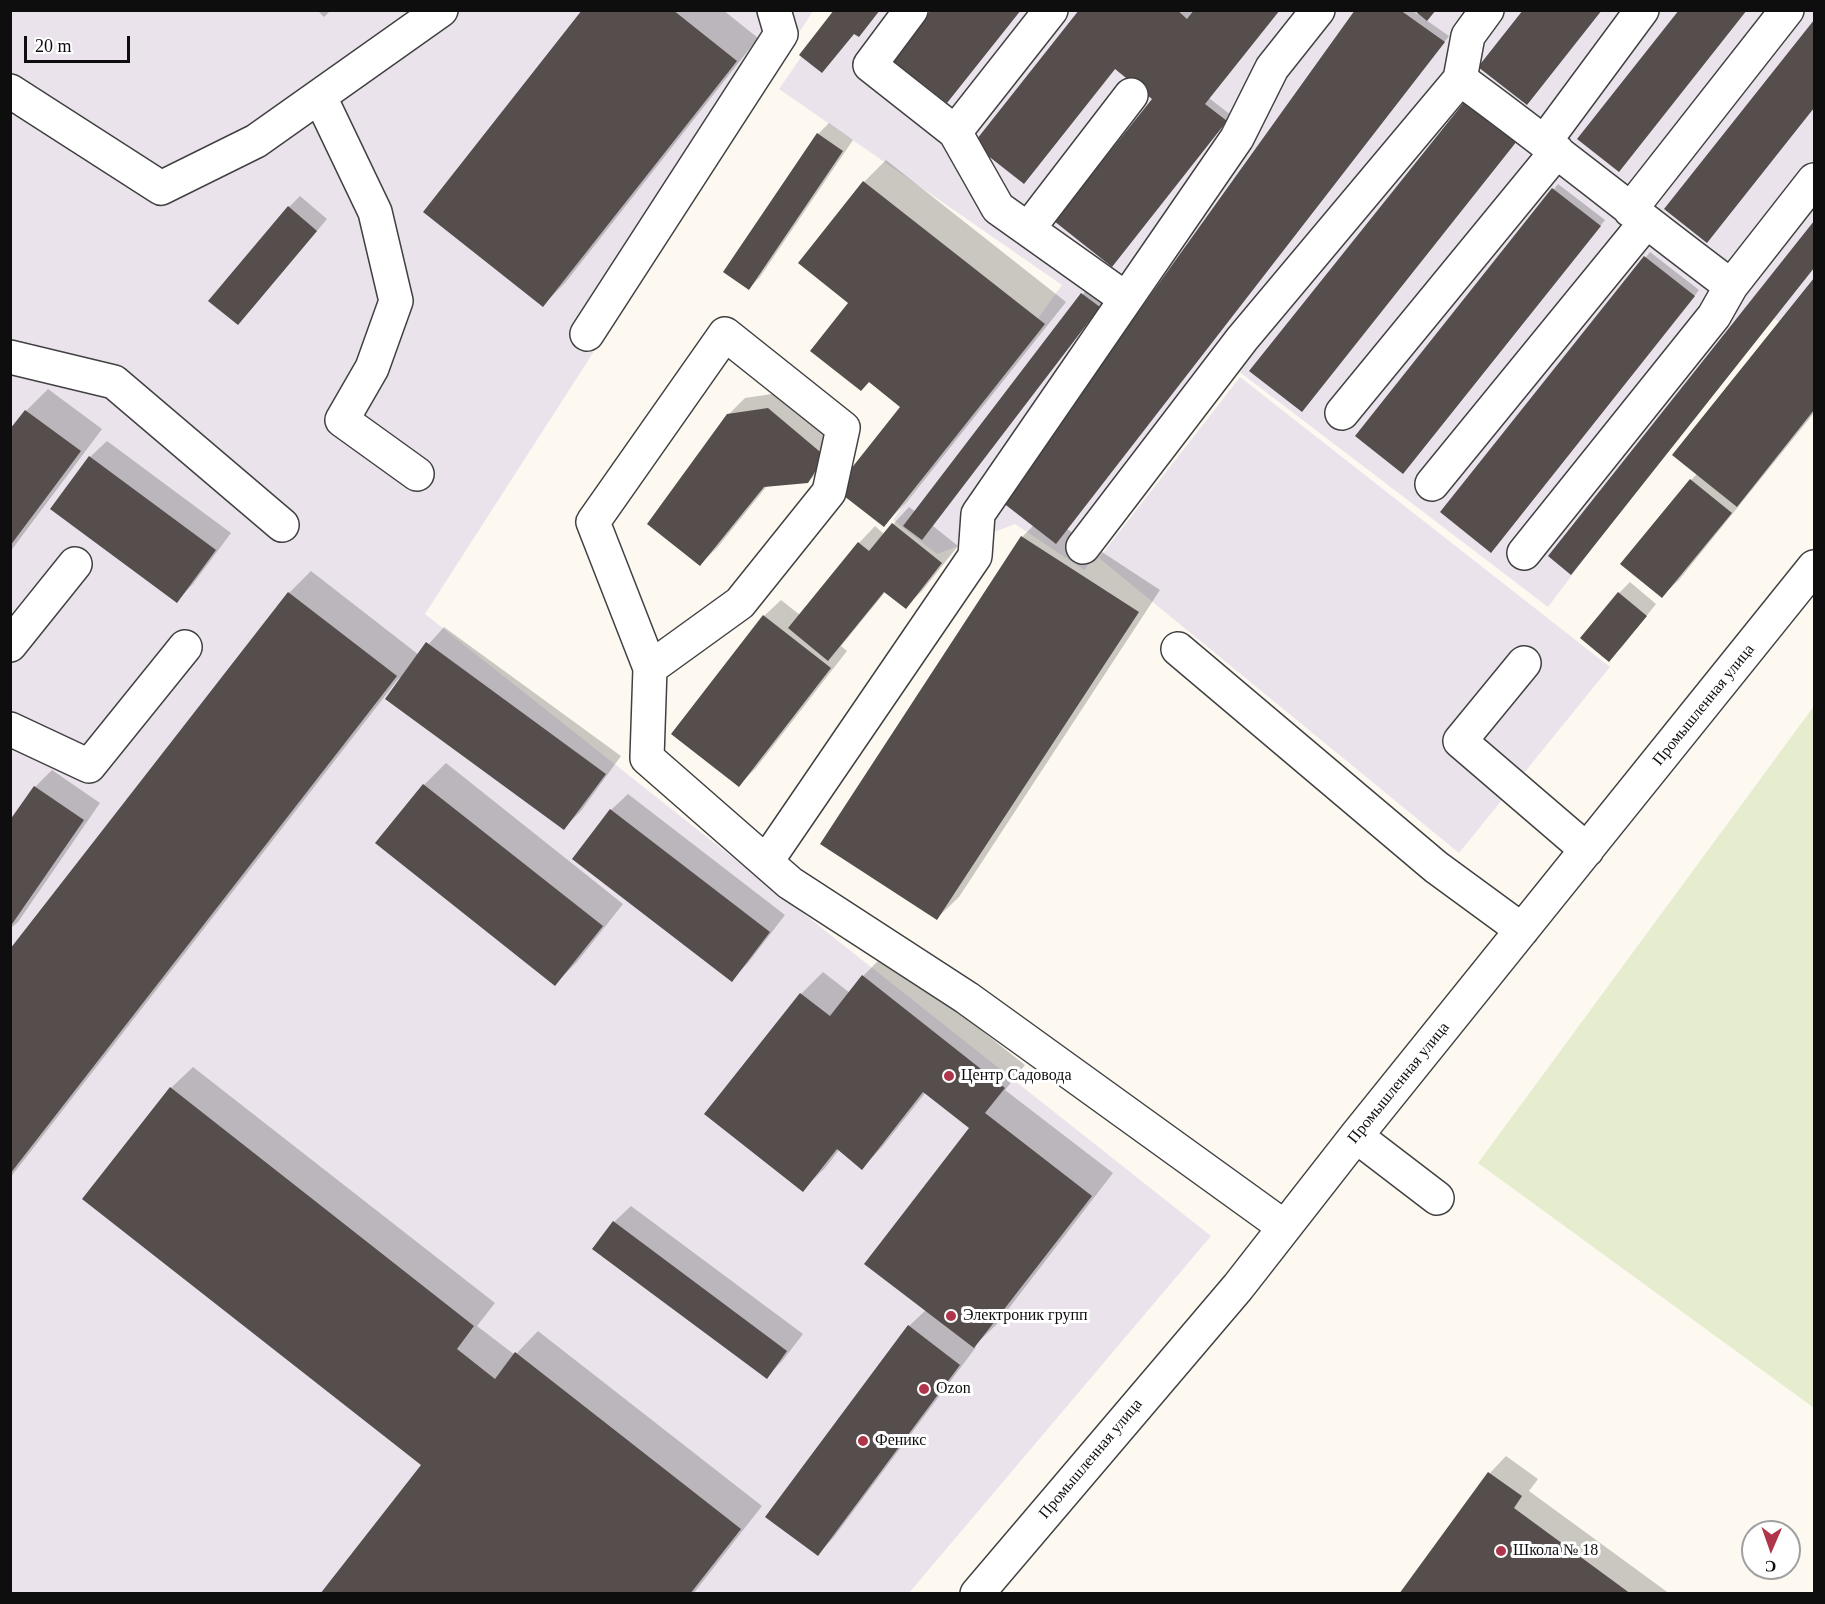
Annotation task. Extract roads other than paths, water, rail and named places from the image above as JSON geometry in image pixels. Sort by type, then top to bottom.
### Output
[{"type":"street","points":[[10,92],[161,188],[256,141],[441,10]]},
{"type":"street","points":[[587,334],[781,34],[774,10]]},
{"type":"street","points":[[911,10],[870,65],[955,132],[998,208],[1126,299]]},
{"type":"street","points":[[955,132],[1051,10]]},
{"type":"street","points":[[765,862],[975,556],[978,514],[1237,138],[1272,68],[1318,10]]},
{"type":"street","points":[[1083,547],[1242,339],[1460,79],[1468,36],[1487,10]]},
{"type":"street","points":[[1342,413],[1551,146],[1642,10]]},
{"type":"street","points":[[1432,484],[1638,216],[1788,10]]},
{"type":"street","points":[[1460,79],[1551,146],[1638,216],[1731,286]]},
{"type":"street","points":[[1028,229],[1131,95]]},
{"type":"street","points":[[320,97],[375,212],[396,301],[372,368],[342,420],[417,474]]},
{"type":"street","points":[[1524,553],[1714,316],[1731,286],[1815,180]]},
{"type":"street","points":[[650,668],[740,603],[829,492],[843,428],[725,334],[593,522],[650,668],[647,758],[790,883],[967,998],[1283,1227]]},
{"type":"street","points":[[10,357],[114,382],[282,525]]},
{"type":"street","points":[[10,645],[75,564]]},
{"type":"street","name":"Промышленная улица","points":[[977,1593],[1238,1287],[1283,1227],[1815,567]]},
{"type":"street","points":[[10,729],[89,766],[185,648]]},
{"type":"street","points":[[1178,649],[1436,867],[1522,930]]},
{"type":"street","points":[[1524,663],[1460,741],[1587,850]]},
{"type":"street","points":[[1356,1136],[1437,1198]]},
{"type":"place","name":"Центр Садовода","points":[[949,1076]]},
{"type":"place","name":"Электроник групп","points":[[951,1316]]},
{"type":"place","name":"Ozon","points":[[924,1389]]},
{"type":"place","name":"Феникс","points":[[863,1441]]},
{"type":"place","name":"Школа № 18","points":[[1501,1551]]}]
